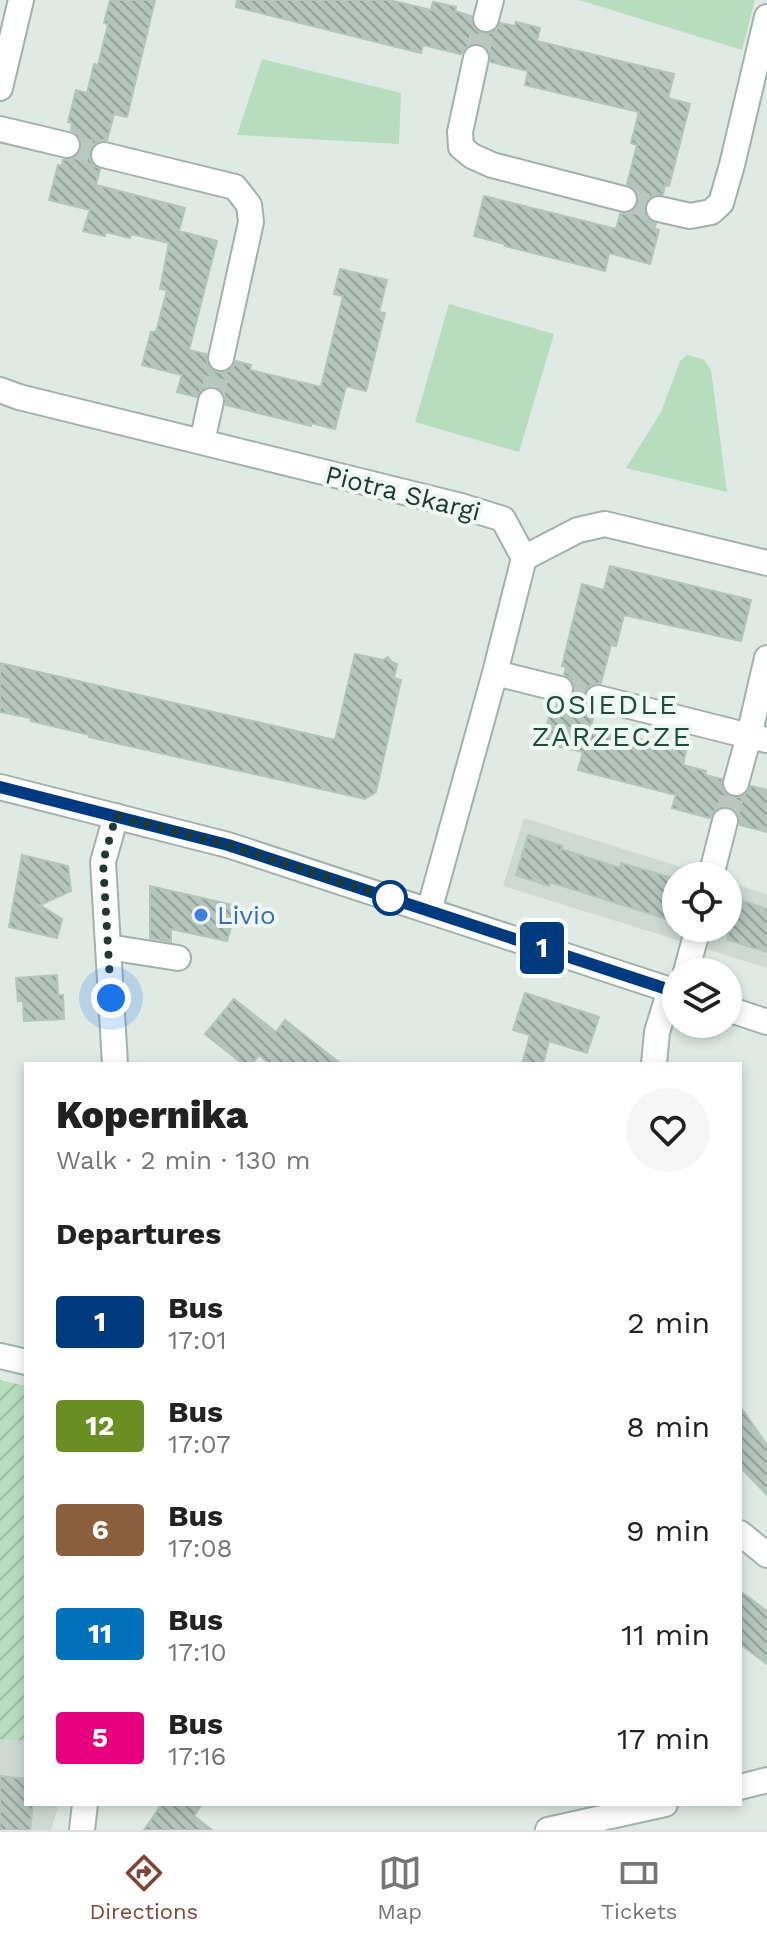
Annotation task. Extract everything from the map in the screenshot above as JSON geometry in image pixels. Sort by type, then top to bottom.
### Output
[{"type":"street","points":[[0,88],[21,0]]},
{"type":"street","points":[[659,209],[690,216],[711,212],[721,203],[764,42],[767,17]]},
{"type":"street","points":[[476,58],[460,132],[461,147],[492,165],[624,199]]},
{"type":"street","points":[[0,129],[67,145]]},
{"type":"street","points":[[104,155],[235,187],[249,205],[251,222],[221,358]]},
{"type":"street","name":"Piotra Skargi","points":[[0,390],[503,519],[524,558]]},
{"type":"street","points":[[202,442],[211,401]]},
{"type":"street","points":[[429,911],[524,558],[578,530],[605,524],[767,563]]},
{"type":"street","points":[[736,783],[758,738],[767,658]]},
{"type":"street","points":[[495,673],[560,689]]},
{"type":"street","points":[[598,698],[758,738]]},
{"type":"street","points":[[0,787],[228,845],[662,987]]},
{"type":"street","points":[[115,1062],[103,862],[116,816]]},
{"type":"street","points":[[715,862],[725,821]]},
{"type":"street","points":[[108,947],[178,958]]},
{"type":"street","points":[[742,1014],[767,1022]]},
{"type":"street","points":[[654,1062],[657,1032],[662,1019]]},
{"type":"street","points":[[0,1356],[24,1362]]},
{"type":"street","points":[[742,1535],[767,1555]]},
{"type":"street","points":[[742,1786],[767,1780]]},
{"type":"street","points":[[82,1830],[85,1806]]},
{"type":"street","points":[[548,1830],[656,1806]]},
{"type":"shaded area","points":[[524,818],[665,862],[662,862],[662,935],[503,886]]},
{"type":"shaded area","points":[[742,886],[767,894],[767,968],[683,942],[742,942]]},
{"type":"shaded area","points":[[0,1739],[24,1741],[24,1806],[58,1806],[51,1830],[0,1830]]},
{"type":"green space","points":[[579,0],[755,0],[742,50]]},
{"type":"green space","points":[[262,59],[401,93],[399,144],[237,135]]},
{"type":"green space","points":[[449,304],[554,334],[519,452],[415,422]]},
{"type":"green space","points":[[687,355],[703,359],[711,370],[727,492],[626,468],[661,412],[680,361]]},
{"type":"green space","points":[[0,1380],[24,1386],[24,1741],[0,1739]]},
{"type":"building","points":[[110,0],[155,0],[127,117],[114,114],[107,140],[94,144],[89,158],[100,169],[96,185],[185,208],[179,231],[217,241],[189,350],[206,354],[210,368],[217,372],[226,372],[236,361],[251,365],[250,370],[321,387],[343,296],[334,294],[340,269],[387,280],[379,312],[385,313],[366,391],[346,386],[335,429],[226,405],[222,391],[215,387],[206,387],[197,397],[177,392],[182,375],[142,365],[151,332],[156,332],[167,290],[160,289],[169,243],[131,234],[130,238],[83,231],[90,210],[49,200],[58,165],[62,166],[63,160],[78,155],[81,149],[81,140],[71,130],[72,123],[68,122],[76,90],[87,93],[94,64],[98,65]]},
{"type":"building","points":[[237,0],[389,0],[431,10],[433,2],[456,7],[455,11],[471,16],[472,24],[481,33],[491,33],[500,23],[515,26],[516,22],[540,28],[537,41],[674,74],[668,98],[690,104],[669,186],[665,185],[663,194],[654,195],[645,205],[645,214],[656,224],[654,228],[659,230],[650,264],[609,253],[605,271],[474,236],[484,196],[616,229],[620,214],[634,210],[639,202],[635,189],[627,184],[637,145],[631,143],[639,112],[525,85],[528,71],[491,62],[490,53],[480,44],[471,44],[461,54],[423,45],[421,53],[236,7]]},
{"type":"building","points":[[610,566],[751,600],[741,641],[624,615],[616,646],[611,645],[601,683],[588,687],[583,701],[594,713],[591,727],[686,751],[683,765],[722,779],[722,788],[731,797],[740,797],[751,786],[767,790],[767,832],[740,825],[736,811],[728,806],[715,810],[710,818],[672,808],[676,795],[578,770],[583,752],[543,743],[551,708],[556,710],[557,704],[570,700],[575,692],[574,684],[564,675],[566,667],[562,666],[582,584],[604,590]]},
{"type":"building","points":[[355,654],[383,660],[388,657],[397,664],[394,678],[401,680],[376,792],[365,799],[89,737],[31,721],[31,718],[0,712],[0,663],[335,740]]},
{"type":"building","points":[[528,835],[620,868],[621,863],[662,875],[662,918],[550,882],[549,886],[516,875]]},
{"type":"building","points":[[22,855],[68,866],[71,891],[40,905],[62,919],[57,938],[9,927]]},
{"type":"building","points":[[150,886],[237,906],[227,941],[171,929],[171,942],[150,938]]},
{"type":"building","points":[[742,901],[767,909],[767,952],[734,942],[742,942]]},
{"type":"building","points":[[57,975],[58,995],[63,995],[64,1019],[24,1021],[23,1001],[18,1001],[16,978]]},
{"type":"building","points":[[525,993],[599,1017],[587,1053],[549,1041],[544,1062],[523,1062],[530,1035],[513,1030]]},
{"type":"building","points":[[234,999],[276,1032],[285,1020],[338,1062],[268,1062],[259,1055],[254,1062],[240,1062],[205,1034]]},
{"type":"building","points":[[742,1409],[767,1445],[767,1495],[742,1469]]},
{"type":"building","points":[[742,1592],[767,1611],[767,1664],[742,1645]]},
{"type":"building","points":[[0,1776],[24,1779],[24,1806],[33,1806],[30,1830],[0,1830]]},
{"type":"building","points":[[161,1806],[201,1806],[194,1816],[212,1830],[144,1830]]},
{"type":"tunnel","points":[[476,58],[486,19]]},
{"type":"tunnel","points":[[67,145],[104,155]]},
{"type":"tunnel","points":[[624,199],[659,209]]},
{"type":"tunnel","points":[[211,401],[221,358]]},
{"type":"tunnel","points":[[560,689],[598,698]]},
{"type":"tunnel","points":[[725,821],[736,783]]},
{"type":"bus line","name":"1","points":[[0,787],[228,845],[662,987]]},
{"type":"place","name":"Livio","points":[[201,915]]},
{"type":"district","name":"OSIEDLE ZARZECZE","points":[[612,720]]},
{"type":"route","points":[[111,998],[103,862],[116,816],[228,845],[393,899],[390,898]]}]
